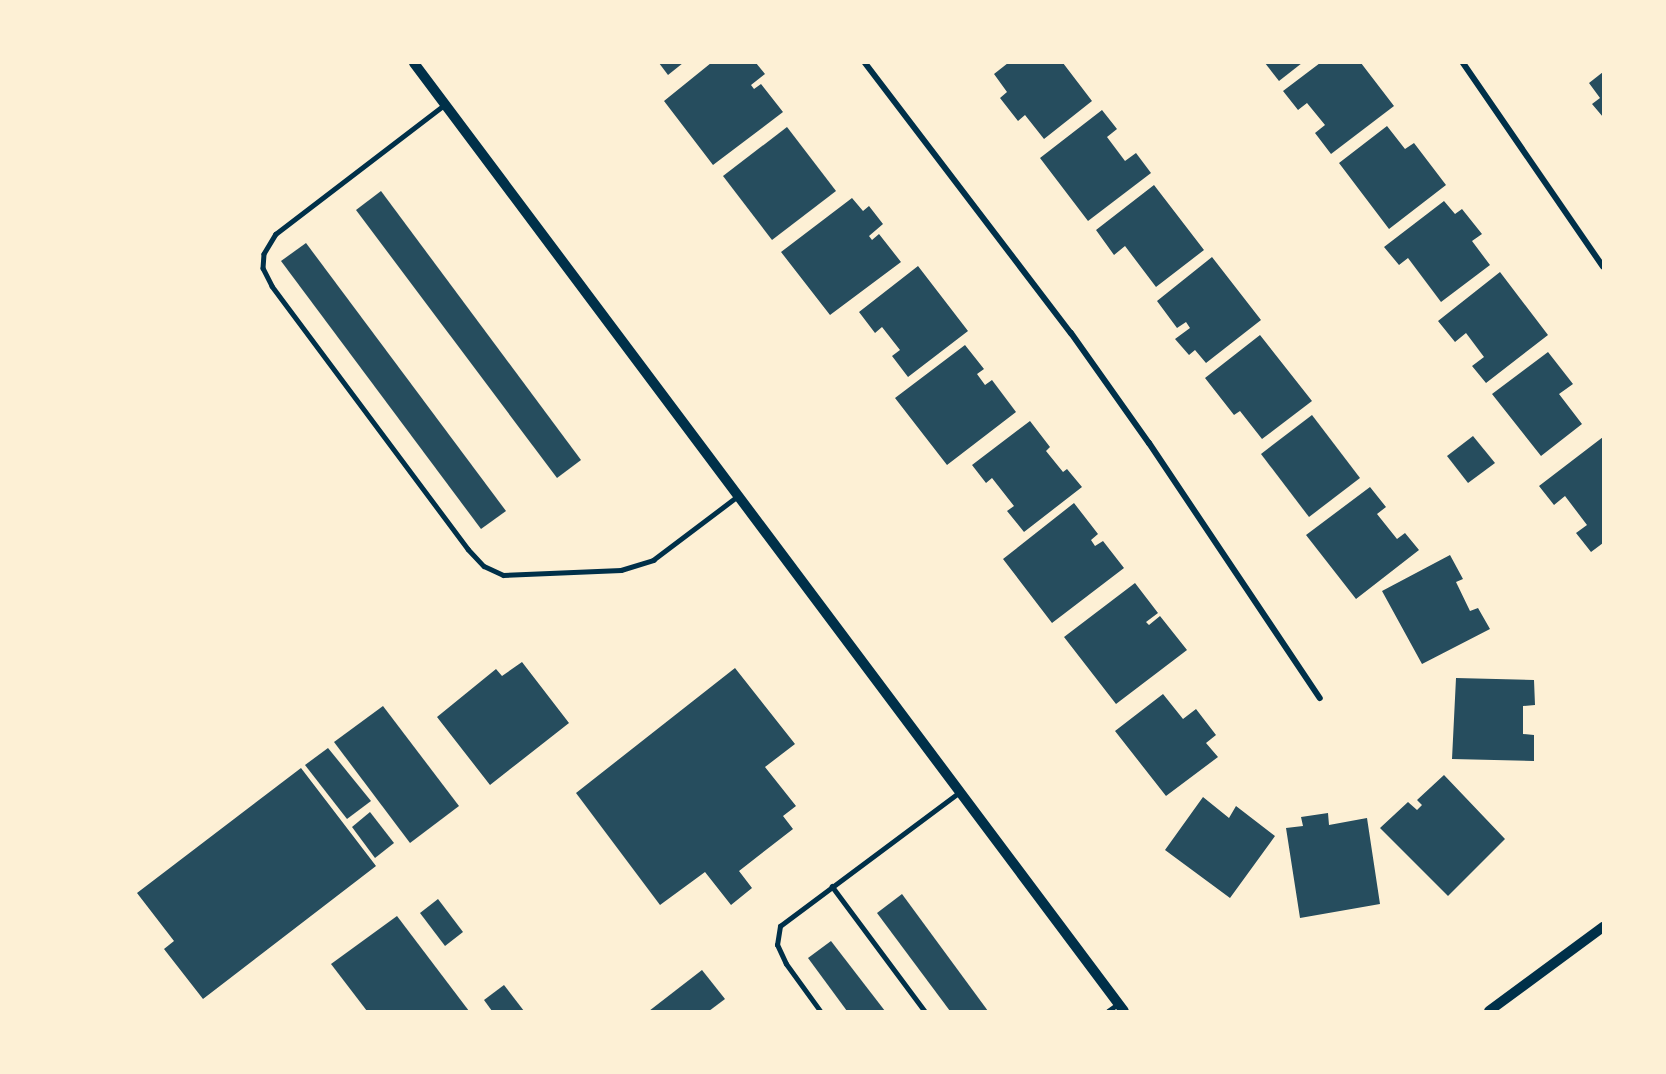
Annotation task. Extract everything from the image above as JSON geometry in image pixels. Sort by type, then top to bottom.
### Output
[{"type":"street","points":[[414,63],[1122,1007]]},
{"type":"street","points":[[865,63],[1071,333],[1149,443],[1320,698]]},
{"type":"street","points":[[1463,63],[1603,267]]},
{"type":"street","points":[[1490,1011],[1603,927]]},
{"type":"lane","points":[[446,105],[332,189],[276,234],[264,254],[263,268],[272,286],[468,549],[484,566],[503,575],[621,570],[653,560],[738,496]]},
{"type":"lane","points":[[820,1011],[786,964],[777,945],[780,926],[960,792]]},
{"type":"lane","points":[[832,886],[925,1011]]},
{"type":"lane","points":[[1108,1011],[1122,1007]]},
{"type":"building","points":[[659,63],[683,63],[668,75]]},
{"type":"building","points":[[711,63],[756,63],[765,74],[751,85],[754,89],[761,84],[783,112],[713,165],[664,101]]},
{"type":"building","points":[[1008,63],[1063,63],[1092,101],[1044,139],[1025,115],[1018,121],[1000,98],[1007,92],[994,74]]},
{"type":"building","points":[[1265,63],[1302,63],[1279,81]]},
{"type":"building","points":[[1320,63],[1361,63],[1394,106],[1331,154],[1315,133],[1325,125],[1307,103],[1298,110],[1283,91]]},
{"type":"building","points":[[1603,72],[1603,117],[1592,104],[1600,98],[1589,83]]},
{"type":"building","points":[[1102,110],[1117,129],[1107,137],[1125,161],[1136,153],[1151,173],[1088,221],[1040,158]]},
{"type":"building","points":[[1387,126],[1405,149],[1414,143],[1446,185],[1389,229],[1339,163]]},
{"type":"building","points":[[787,127],[836,191],[772,240],[723,176]]},
{"type":"building","points":[[1154,185],[1204,250],[1156,287],[1125,246],[1114,255],[1096,230]]},
{"type":"building","points":[[381,191],[581,460],[557,478],[356,210]]},
{"type":"building","points":[[852,198],[863,211],[869,206],[883,224],[869,236],[872,240],[879,234],[901,262],[830,315],[781,252]]},
{"type":"building","points":[[1444,201],[1455,214],[1462,209],[1482,234],[1472,241],[1490,265],[1441,302],[1408,258],[1399,265],[1384,247]]},
{"type":"building","points":[[306,243],[506,511],[481,529],[281,261]]},
{"type":"building","points":[[1212,257],[1261,320],[1206,363],[1195,350],[1189,355],[1175,339],[1190,328],[1186,322],[1177,328],[1157,301]]},
{"type":"building","points":[[918,266],[968,331],[908,377],[892,356],[900,350],[882,327],[875,333],[859,312]]},
{"type":"building","points":[[1500,272],[1548,335],[1486,383],[1472,366],[1484,357],[1466,333],[1455,342],[1438,321]]},
{"type":"building","points":[[1260,335],[1312,401],[1262,439],[1240,411],[1234,415],[1205,378]]},
{"type":"building","points":[[965,345],[984,369],[977,374],[985,385],[992,380],[1016,412],[947,465],[895,398]]},
{"type":"building","points":[[1548,352],[1573,384],[1559,394],[1582,424],[1541,456],[1492,394]]},
{"type":"building","points":[[1312,415],[1360,478],[1309,517],[1261,454]]},
{"type":"building","points":[[1030,421],[1050,447],[1046,451],[1063,472],[1067,469],[1082,487],[1024,532],[1007,511],[1014,506],[992,478],[986,483],[972,465]]},
{"type":"building","points":[[1473,436],[1495,463],[1468,483],[1447,456]]},
{"type":"building","points":[[1603,437],[1603,543],[1591,552],[1576,533],[1587,525],[1565,496],[1554,505],[1539,486]]},
{"type":"building","points":[[1370,487],[1386,507],[1377,514],[1397,539],[1405,533],[1419,550],[1356,599],[1306,535]]},
{"type":"building","points":[[1074,503],[1098,534],[1091,540],[1095,546],[1103,541],[1124,568],[1052,623],[1003,559]]},
{"type":"building","points":[[1450,555],[1463,579],[1456,582],[1470,611],[1478,608],[1490,629],[1422,664],[1382,591]]},
{"type":"building","points":[[1135,583],[1158,613],[1146,622],[1149,625],[1160,616],[1187,650],[1116,704],[1064,637]]},
{"type":"building","points":[[522,662],[569,723],[490,785],[437,717],[496,669],[502,676]]},
{"type":"building","points":[[735,668],[795,744],[765,767],[796,806],[783,816],[793,829],[739,871],[752,888],[731,905],[705,872],[660,905],[576,793]]},
{"type":"building","points":[[1456,678],[1534,680],[1535,705],[1523,706],[1523,734],[1534,735],[1534,761],[1452,759]]},
{"type":"building","points":[[1163,694],[1183,719],[1196,709],[1216,735],[1206,743],[1218,757],[1166,796],[1115,731]]},
{"type":"building","points":[[383,706],[459,806],[410,843],[334,742]]},
{"type":"building","points":[[328,748],[371,801],[347,819],[305,765]]},
{"type":"building","points":[[301,768],[376,866],[203,999],[164,949],[174,941],[137,893]]},
{"type":"building","points":[[1444,775],[1505,839],[1448,896],[1380,828],[1408,802],[1417,810],[1422,805],[1417,800]]},
{"type":"building","points":[[1203,797],[1229,818],[1236,806],[1275,836],[1230,898],[1165,850]]},
{"type":"building","points":[[370,812],[394,843],[375,858],[352,827]]},
{"type":"building","points":[[1328,813],[1329,825],[1367,818],[1380,904],[1300,918],[1286,828],[1303,826],[1301,817]]},
{"type":"building","points":[[902,894],[988,1011],[950,1011],[877,913]]},
{"type":"building","points":[[438,899],[463,932],[445,946],[420,913]]},
{"type":"building","points":[[397,916],[469,1011],[367,1011],[331,964]]},
{"type":"building","points":[[831,941],[885,1011],[847,1011],[808,958]]},
{"type":"building","points":[[702,970],[725,999],[709,1011],[649,1011]]},
{"type":"building","points":[[504,985],[524,1011],[492,1011],[484,1000]]}]
